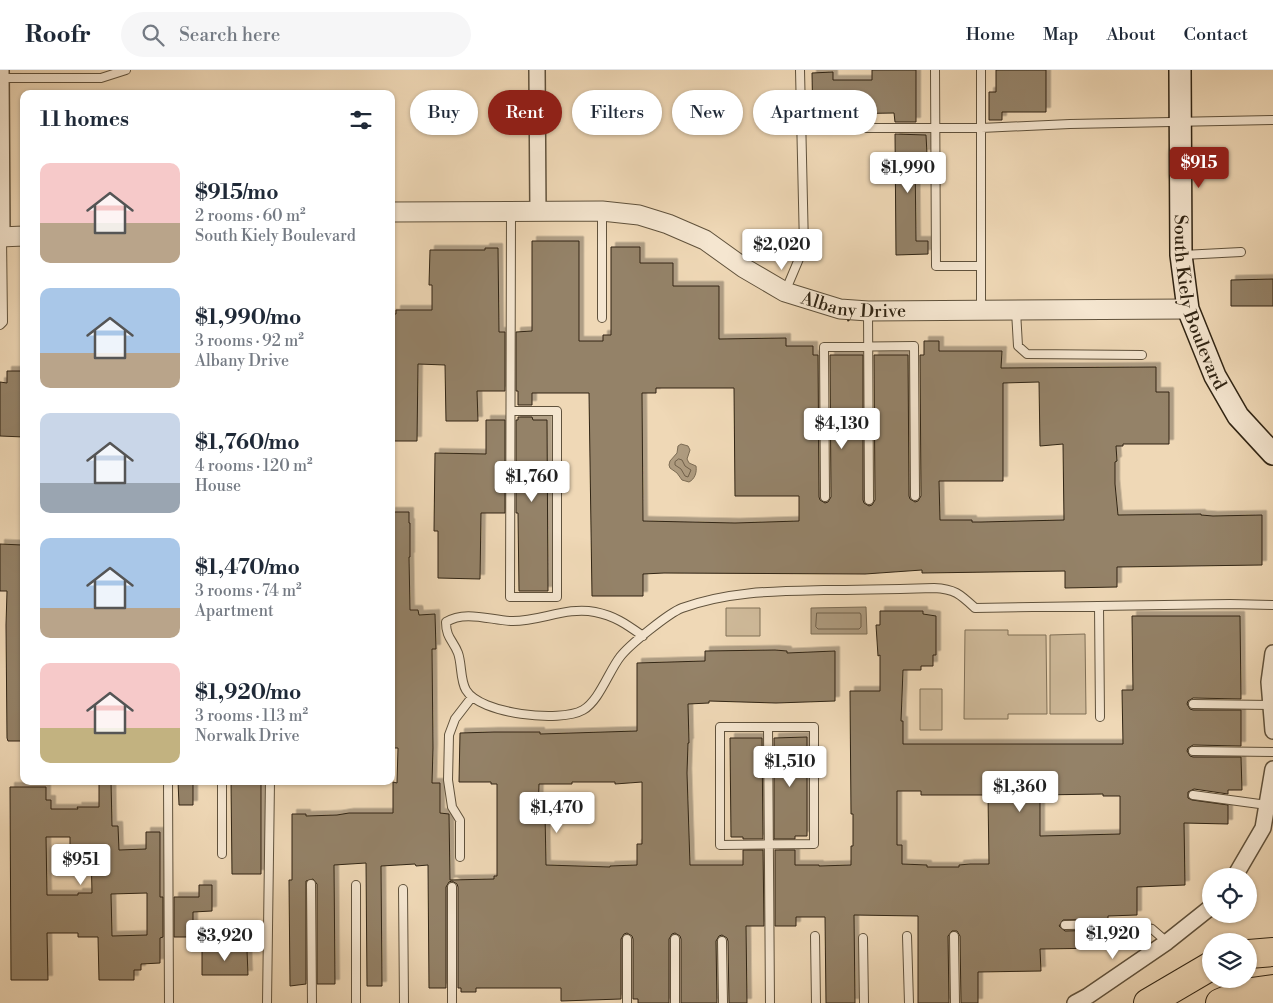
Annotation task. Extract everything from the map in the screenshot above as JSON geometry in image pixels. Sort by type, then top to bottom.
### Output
[{"type":"highway","points":[[1257,953],[1273,952]]},
{"type":"highway","points":[[1148,1003],[1202,971]]},
{"type":"highway","points":[[1220,1003],[1244,993],[1273,989]]},
{"type":"main road","name":"South Kiely Boulevard","points":[[1180,70],[1182,255],[1188,309],[1216,376],[1238,416],[1273,454]]},
{"type":"street","points":[[537,70],[538,212]]},
{"type":"street","points":[[1,74],[1,236],[20,236]]},
{"type":"street","name":"Albany Drive","points":[[395,212],[602,211],[638,215],[668,224],[705,240],[744,268],[785,292],[840,309],[868,311],[1188,309]]},
{"type":"street","points":[[1273,653],[1269,682],[1273,731]]},
{"type":"street","points":[[1240,868],[1263,828],[1268,811],[1273,768]]},
{"type":"street","points":[[1075,1003],[1167,942],[1202,914]]},
{"type":"lane","points":[[785,292],[804,247],[800,70]]},
{"type":"lane","points":[[935,70],[936,266],[980,266]]},
{"type":"lane","points":[[981,70],[981,311]]},
{"type":"lane","points":[[1,74],[51,74],[101,78],[122,71]]},
{"type":"lane","points":[[877,128],[935,129],[1070,124],[1181,123],[1209,120],[1273,120]]},
{"type":"lane","points":[[602,211],[602,318]]},
{"type":"lane","points":[[511,212],[510,598],[556,598],[557,411],[511,411]]},
{"type":"lane","points":[[0,325],[2,322],[1,236]]},
{"type":"lane","points":[[1182,255],[1240,252]]},
{"type":"lane","points":[[868,311],[869,500]]},
{"type":"lane","points":[[1016,311],[1018,346],[1027,354],[1142,355]]},
{"type":"lane","points":[[825,497],[824,347],[914,346],[915,496]]},
{"type":"lane","points":[[643,636],[618,618],[594,611],[550,614],[526,620],[511,621],[465,617],[451,619],[446,622],[446,633],[455,646],[459,657],[465,689],[472,697],[482,704],[508,711],[555,716],[584,710],[591,703],[619,657],[628,647],[681,609],[741,594],[771,591],[949,589],[958,593],[975,608],[1273,605]]},
{"type":"lane","points":[[1100,606],[1100,717]]},
{"type":"lane","points":[[460,856],[460,820],[452,807],[448,780],[449,735],[454,719],[472,697]]},
{"type":"lane","points":[[1193,704],[1271,705]]},
{"type":"lane","points":[[720,727],[814,727],[814,844],[769,844],[720,845],[720,727]]},
{"type":"lane","points":[[768,727],[770,1003]]},
{"type":"lane","points":[[1193,751],[1273,752]]},
{"type":"lane","points":[[168,785],[169,1003]]},
{"type":"lane","points":[[222,785],[222,854]]},
{"type":"lane","points":[[267,1003],[270,785]]},
{"type":"lane","points":[[1192,795],[1268,811]]},
{"type":"lane","points":[[311,884],[312,1003]]},
{"type":"lane","points":[[356,885],[356,1003]]},
{"type":"lane","points":[[452,887],[452,1003]]},
{"type":"lane","points":[[403,889],[404,1003]]},
{"type":"lane","points":[[1065,925],[1130,924],[1152,929],[1167,942]]},
{"type":"lane","points":[[815,936],[816,1003]]},
{"type":"lane","points":[[907,936],[909,1003]]},
{"type":"lane","points":[[954,936],[955,1003]]},
{"type":"lane","points":[[863,938],[864,1003]]},
{"type":"lane","points":[[627,939],[628,1003]]},
{"type":"lane","points":[[675,939],[675,1003]]},
{"type":"lane","points":[[722,941],[723,1003]]},
{"type":"shaded area","points":[[726,608],[760,608],[760,636],[726,636]]},
{"type":"shaded area","points":[[965,630],[1008,630],[1008,635],[1046,635],[1047,714],[1008,714],[1008,719],[964,719]]},
{"type":"shaded area","points":[[1085,634],[1086,714],[1050,714],[1050,635]]},
{"type":"shaded area","points":[[920,689],[942,689],[942,730],[920,730]]},
{"type":"water","points":[[681,444],[688,446],[690,450],[687,459],[689,463],[696,466],[695,475],[689,482],[682,480],[669,465],[677,453],[678,446]]},
{"type":"water","points":[[866,607],[867,634],[811,634],[811,608]]},
{"type":"building","points":[[872,70],[916,70],[916,122],[895,122],[894,113],[877,113],[877,90],[812,90],[812,73],[833,72],[833,80],[872,80]]},
{"type":"building","points":[[996,70],[1046,70],[1046,112],[1002,112],[1002,120],[989,120],[989,92],[996,92]]},
{"type":"building","points":[[895,134],[926,135],[927,154],[915,154],[916,241],[928,241],[928,254],[896,255]]},
{"type":"building","points":[[532,241],[579,241],[579,341],[603,341],[603,335],[611,335],[611,247],[640,247],[640,263],[673,263],[673,286],[719,286],[719,339],[786,338],[786,346],[813,346],[813,355],[818,355],[819,497],[825,503],[831,497],[830,355],[863,355],[863,500],[869,506],[875,500],[874,355],[908,355],[909,496],[915,502],[921,496],[920,355],[924,355],[924,341],[939,341],[939,351],[1002,351],[1001,368],[1156,367],[1156,392],[1169,392],[1169,444],[1123,444],[1123,446],[1116,446],[1115,484],[1118,515],[1262,515],[1262,565],[1117,567],[1117,587],[1065,588],[1065,571],[922,573],[922,570],[865,574],[664,573],[643,574],[643,596],[592,596],[589,393],[532,393],[532,405],[518,405],[518,391],[516,391],[516,332],[532,331]],"holes":[[[1039,382],[1040,446],[1063,444],[1064,520],[981,522],[972,522],[972,520],[940,520],[939,481],[1003,481],[1003,383]],[[656,388],[734,388],[735,496],[799,496],[799,521],[735,523],[643,521],[642,393],[656,393]]]},
{"type":"building","points":[[485,248],[498,248],[499,332],[505,332],[505,391],[477,391],[478,421],[446,421],[445,365],[418,364],[417,441],[395,441],[396,310],[432,310],[432,285],[429,285],[430,250],[485,250]]},
{"type":"building","points":[[1273,279],[1273,306],[1231,306],[1231,280]]},
{"type":"building","points":[[7,371],[20,371],[20,437],[0,436],[0,382],[7,383]]},
{"type":"building","points":[[518,417],[547,420],[548,591],[519,591],[518,513],[516,513],[516,420],[518,420]]},
{"type":"building","points":[[486,420],[505,420],[505,513],[481,513],[480,579],[438,578],[438,531],[434,531],[435,453],[486,454]]},
{"type":"building","points":[[395,512],[409,512],[410,610],[418,610],[419,615],[435,614],[436,649],[432,649],[432,783],[440,783],[440,813],[449,814],[450,880],[494,879],[494,876],[497,876],[497,784],[491,784],[491,782],[459,782],[460,733],[540,732],[540,734],[637,731],[637,663],[705,661],[705,651],[775,650],[787,651],[787,653],[835,651],[835,701],[776,703],[709,701],[709,703],[688,704],[689,743],[687,773],[690,865],[743,865],[743,850],[763,850],[764,926],[746,926],[747,1003],[729,1003],[728,941],[722,935],[716,941],[717,1003],[681,1003],[681,939],[675,933],[669,939],[669,1003],[638,1003],[638,999],[633,999],[633,939],[627,933],[621,939],[621,999],[561,1001],[561,988],[476,988],[476,992],[461,992],[461,988],[458,988],[458,887],[452,881],[446,887],[446,988],[429,988],[428,865],[416,866],[415,864],[381,866],[382,986],[367,986],[366,863],[334,865],[335,984],[317,984],[317,884],[313,879],[306,881],[306,984],[290,986],[289,880],[292,880],[292,814],[306,814],[306,816],[349,813],[393,813],[393,785],[397,783],[398,748],[395,748]],"holes":[[[572,782],[615,782],[615,784],[642,782],[642,844],[637,844],[637,865],[610,867],[546,865],[545,813],[538,813],[539,784],[572,784]]]},
{"type":"building","points":[[0,544],[20,545],[20,741],[8,741],[7,738],[7,591],[0,591]]},
{"type":"building","points":[[880,611],[923,611],[923,614],[936,616],[936,655],[933,655],[933,666],[921,666],[921,670],[903,670],[901,721],[903,721],[903,744],[1123,744],[1122,690],[1133,690],[1132,616],[1240,616],[1241,699],[1193,698],[1187,704],[1193,710],[1241,710],[1241,746],[1193,745],[1187,751],[1193,757],[1241,757],[1242,790],[1228,790],[1228,794],[1194,789],[1188,792],[1188,798],[1192,800],[1228,805],[1228,824],[1184,823],[1185,885],[1137,887],[1137,915],[1108,916],[1108,919],[1063,920],[1059,926],[1065,931],[1108,930],[1108,948],[1040,949],[1041,971],[978,972],[978,1003],[961,1003],[960,936],[957,931],[952,931],[948,936],[949,1003],[918,1003],[918,916],[854,915],[855,1003],[826,1003],[825,917],[796,917],[796,926],[775,926],[775,850],[795,850],[795,865],[851,865],[853,814],[851,814],[850,691],[880,691],[880,655],[878,656],[876,625],[880,625]],"holes":[[[897,791],[921,791],[921,795],[988,795],[989,864],[959,865],[959,867],[927,867],[927,865],[902,864],[902,845],[897,845]],[[1103,794],[1103,796],[1120,796],[1120,834],[1040,836],[1040,795]]]},
{"type":"building","points":[[807,737],[807,836],[795,836],[795,839],[774,839],[774,738]]},
{"type":"building","points":[[730,738],[762,738],[763,839],[731,837]]},
{"type":"building","points":[[99,785],[111,785],[112,826],[118,826],[119,850],[146,849],[146,832],[160,832],[160,897],[163,897],[163,937],[160,938],[160,963],[141,964],[141,970],[134,970],[134,980],[99,980],[98,937],[78,937],[78,933],[47,933],[48,980],[11,980],[10,787],[46,787],[46,800],[51,800],[51,809],[78,809],[77,807],[99,807]],"holes":[[[46,837],[70,837],[70,847],[77,847],[77,850],[91,850],[92,893],[47,895]],[[147,893],[147,935],[112,936],[111,894]]]},
{"type":"building","points":[[178,785],[193,785],[193,805],[179,805]]},
{"type":"building","points":[[231,785],[261,785],[261,874],[232,874]]},
{"type":"building","points":[[199,885],[212,885],[212,911],[193,912],[193,937],[174,937],[174,897],[199,897]]},
{"type":"building","points":[[230,948],[246,948],[248,975],[202,975],[202,950],[230,950]]}]
